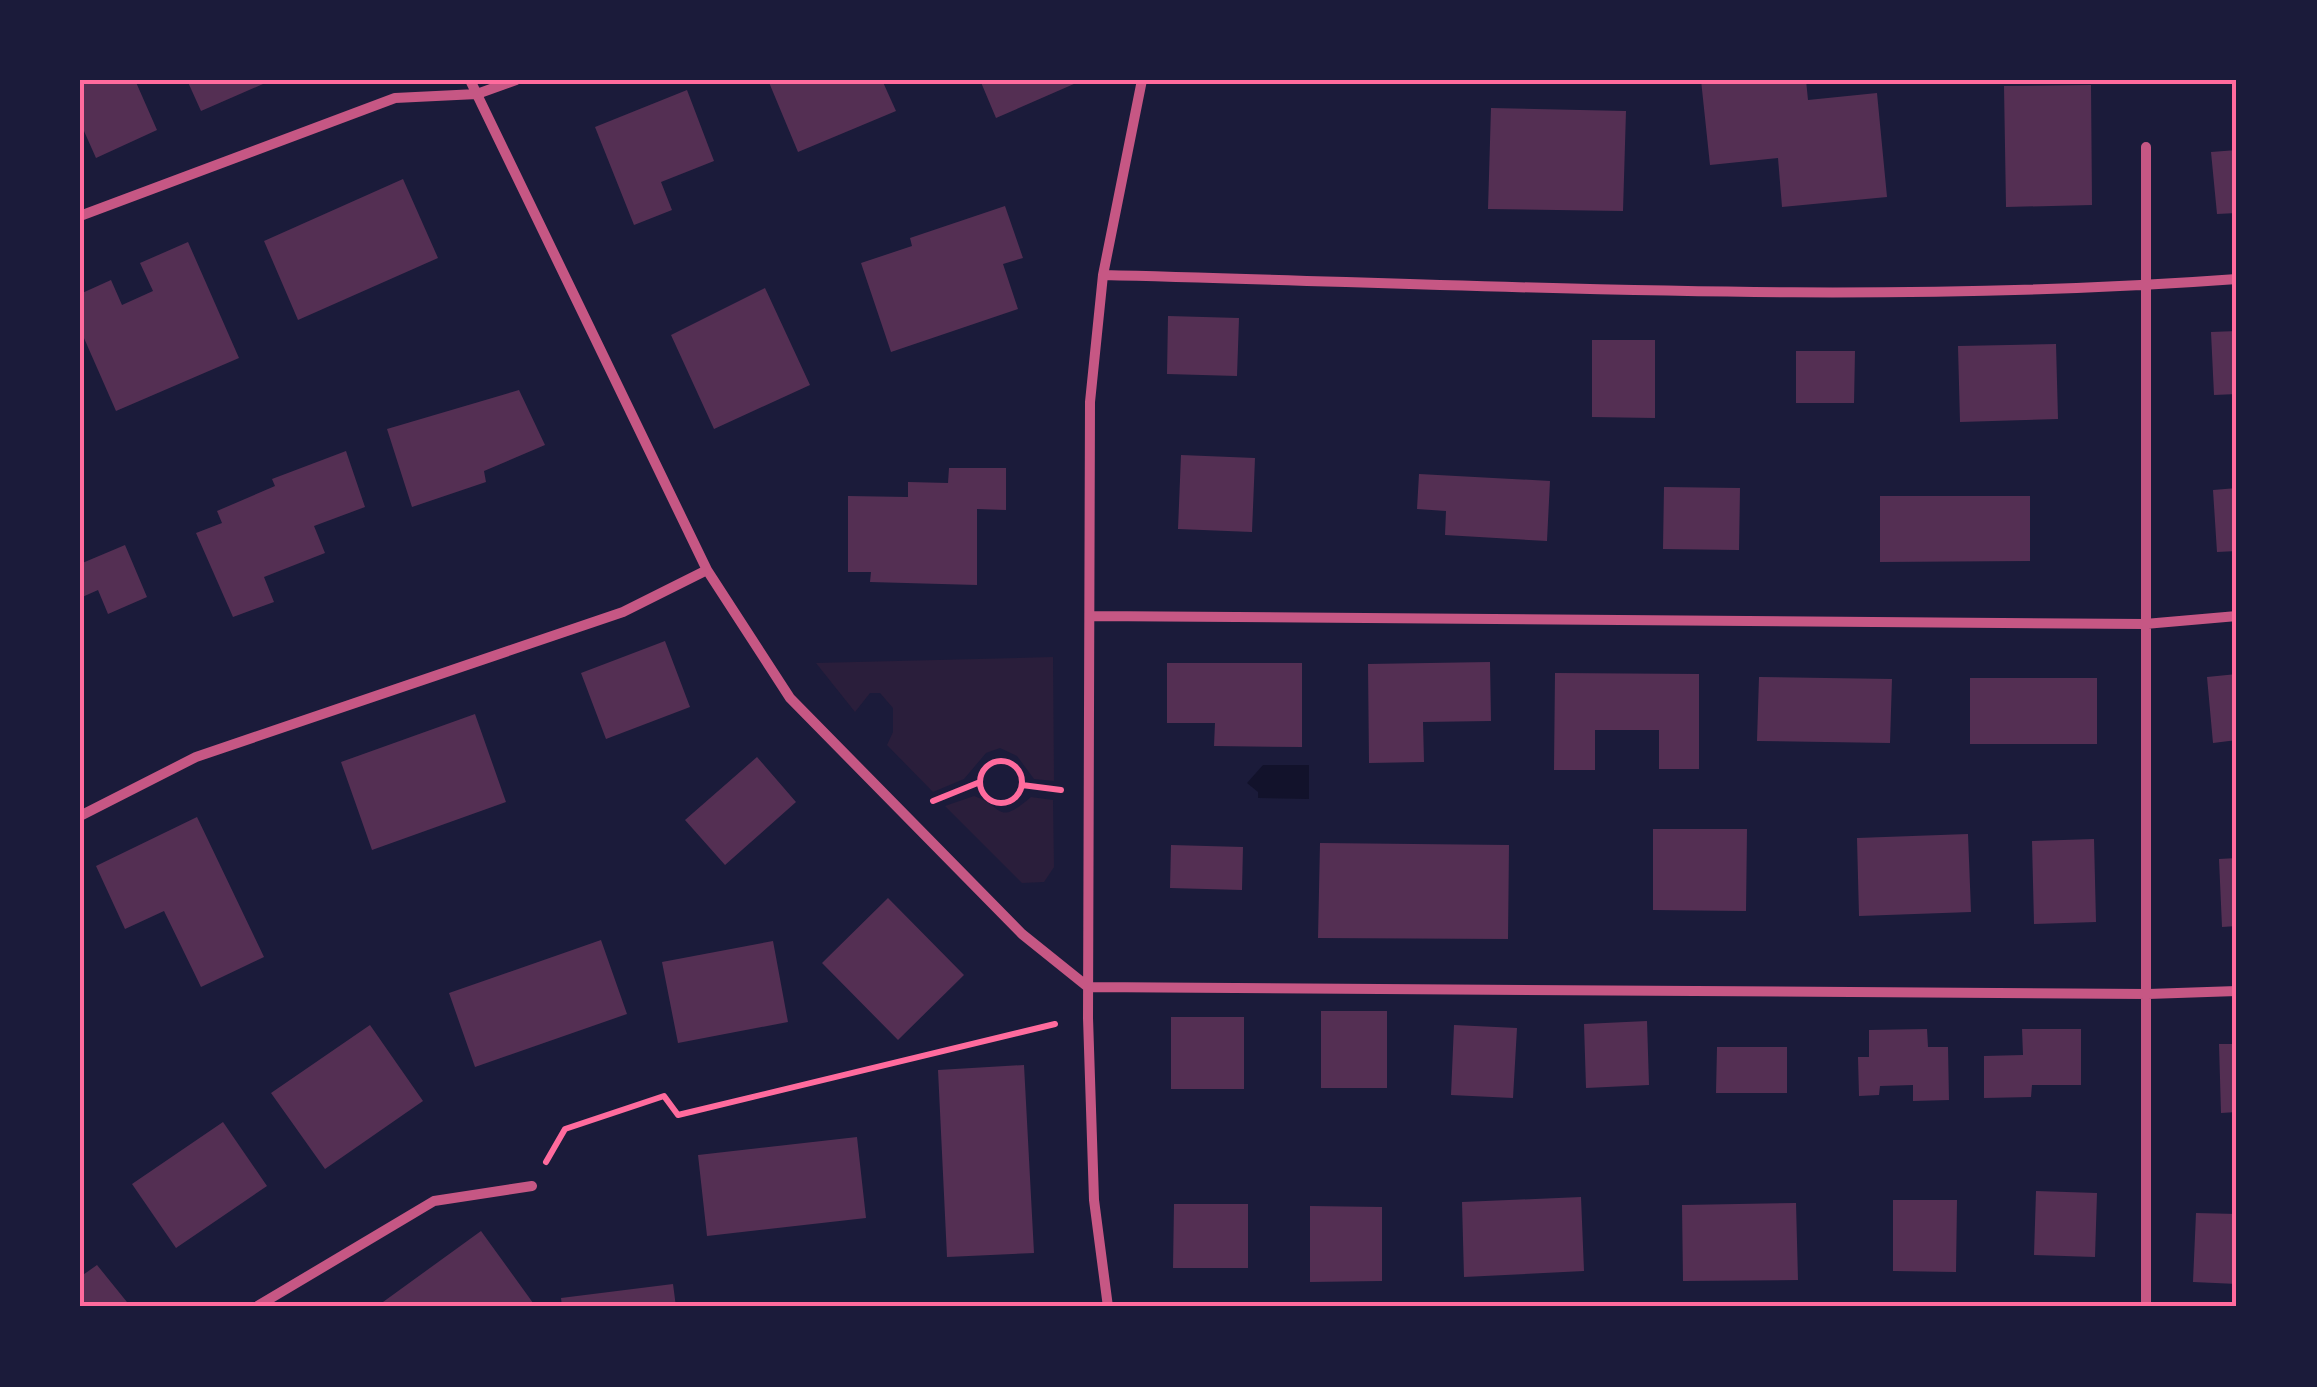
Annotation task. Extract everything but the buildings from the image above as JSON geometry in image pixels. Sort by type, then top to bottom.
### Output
[{"type":"street","points":[[470,80],[707,570],[790,698],[1022,934],[1088,987],[2148,994],[2237,991]]},
{"type":"street","points":[[80,216],[396,98],[478,94],[516,80]]},
{"type":"street","points":[[1108,1307],[1094,1200],[1088,987],[1090,402],[1103,275],[1142,80]]},
{"type":"street","points":[[2146,147],[2146,1307]]},
{"type":"street","points":[[1103,275],[1776,291],[2145,286],[2237,279]]},
{"type":"street","points":[[80,816],[196,756],[623,612],[707,570]]},
{"type":"street","points":[[1091,616],[2146,624],[2237,616]]},
{"type":"street","points":[[256,1307],[434,1201],[532,1186]]},
{"type":"path","points":[[931,802],[980,782],[988,765],[998,761],[1016,766],[1022,785],[1018,794],[1000,803],[990,800],[980,782]]},
{"type":"path","points":[[1022,785],[1062,790]]},
{"type":"path","points":[[532,1186],[565,1129],[664,1096],[678,1115],[1055,1024]]},
{"type":"shaded area","points":[[1053,657],[1054,781],[1034,779],[1017,756],[1000,748],[986,753],[964,779],[933,792],[887,745],[893,732],[893,708],[880,693],[870,693],[855,712],[816,663]]},
{"type":"shaded area","points":[[1263,765],[1309,765],[1309,799],[1258,798],[1258,792],[1247,783]]},
{"type":"shaded area","points":[[974,796],[1005,813],[1031,797],[1053,800],[1054,867],[1044,882],[1022,883],[945,806]]}]
